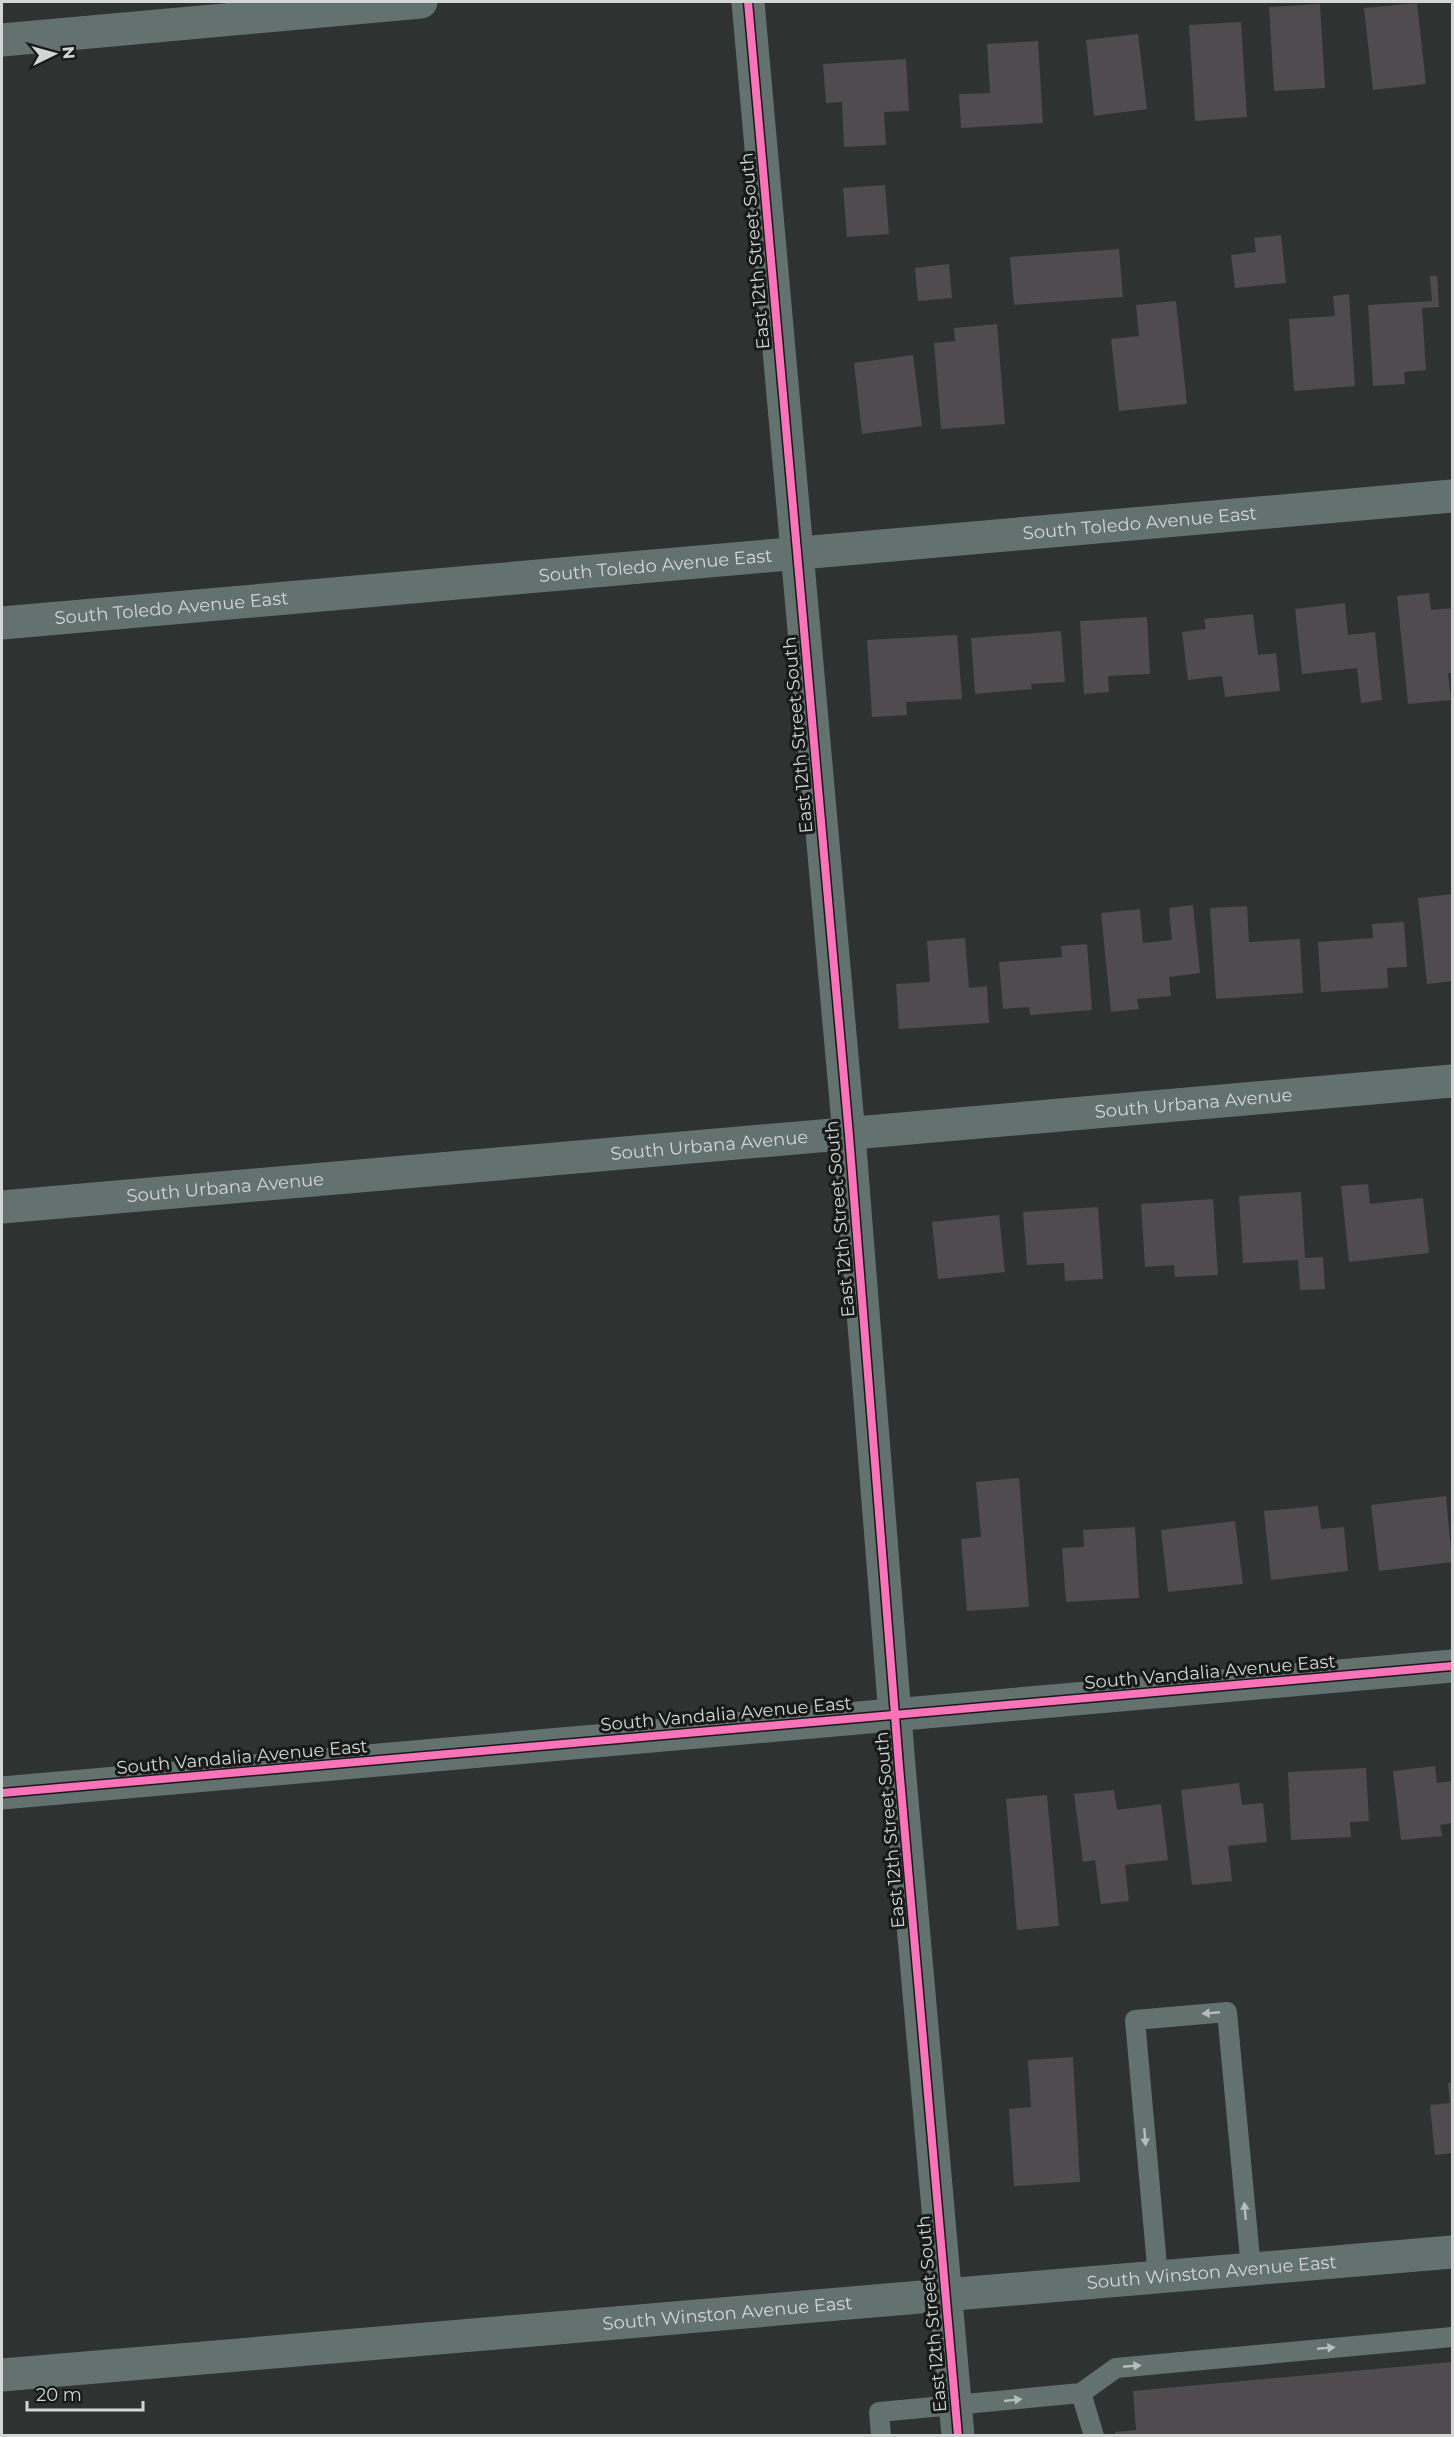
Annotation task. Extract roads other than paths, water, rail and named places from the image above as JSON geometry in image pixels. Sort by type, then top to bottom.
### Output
[{"type":"street","points":[[2,40],[421,2]]},
{"type":"street","name":"East 12th Street South","points":[[748,2],[849,1135],[956,2421]]},
{"type":"street","name":"South Toledo Avenue East","points":[[2,623],[1452,495]]},
{"type":"street","name":"South Urbana Avenue","points":[[2,1207],[1452,1081]]},
{"type":"street","name":"South Vandalia Avenue East","points":[[2,1793],[1452,1666]]},
{"type":"street","name":"South Winston Avenue East","points":[[2,2375],[1452,2252]]},
{"type":"lane","points":[[1158,2277],[1135,2020],[1227,2012],[1251,2269]]},
{"type":"lane","points":[[880,2436],[879,2412],[956,2421],[1081,2393],[1116,2368],[1452,2337]]},
{"type":"lane","points":[[1081,2393],[1094,2436]]}]
